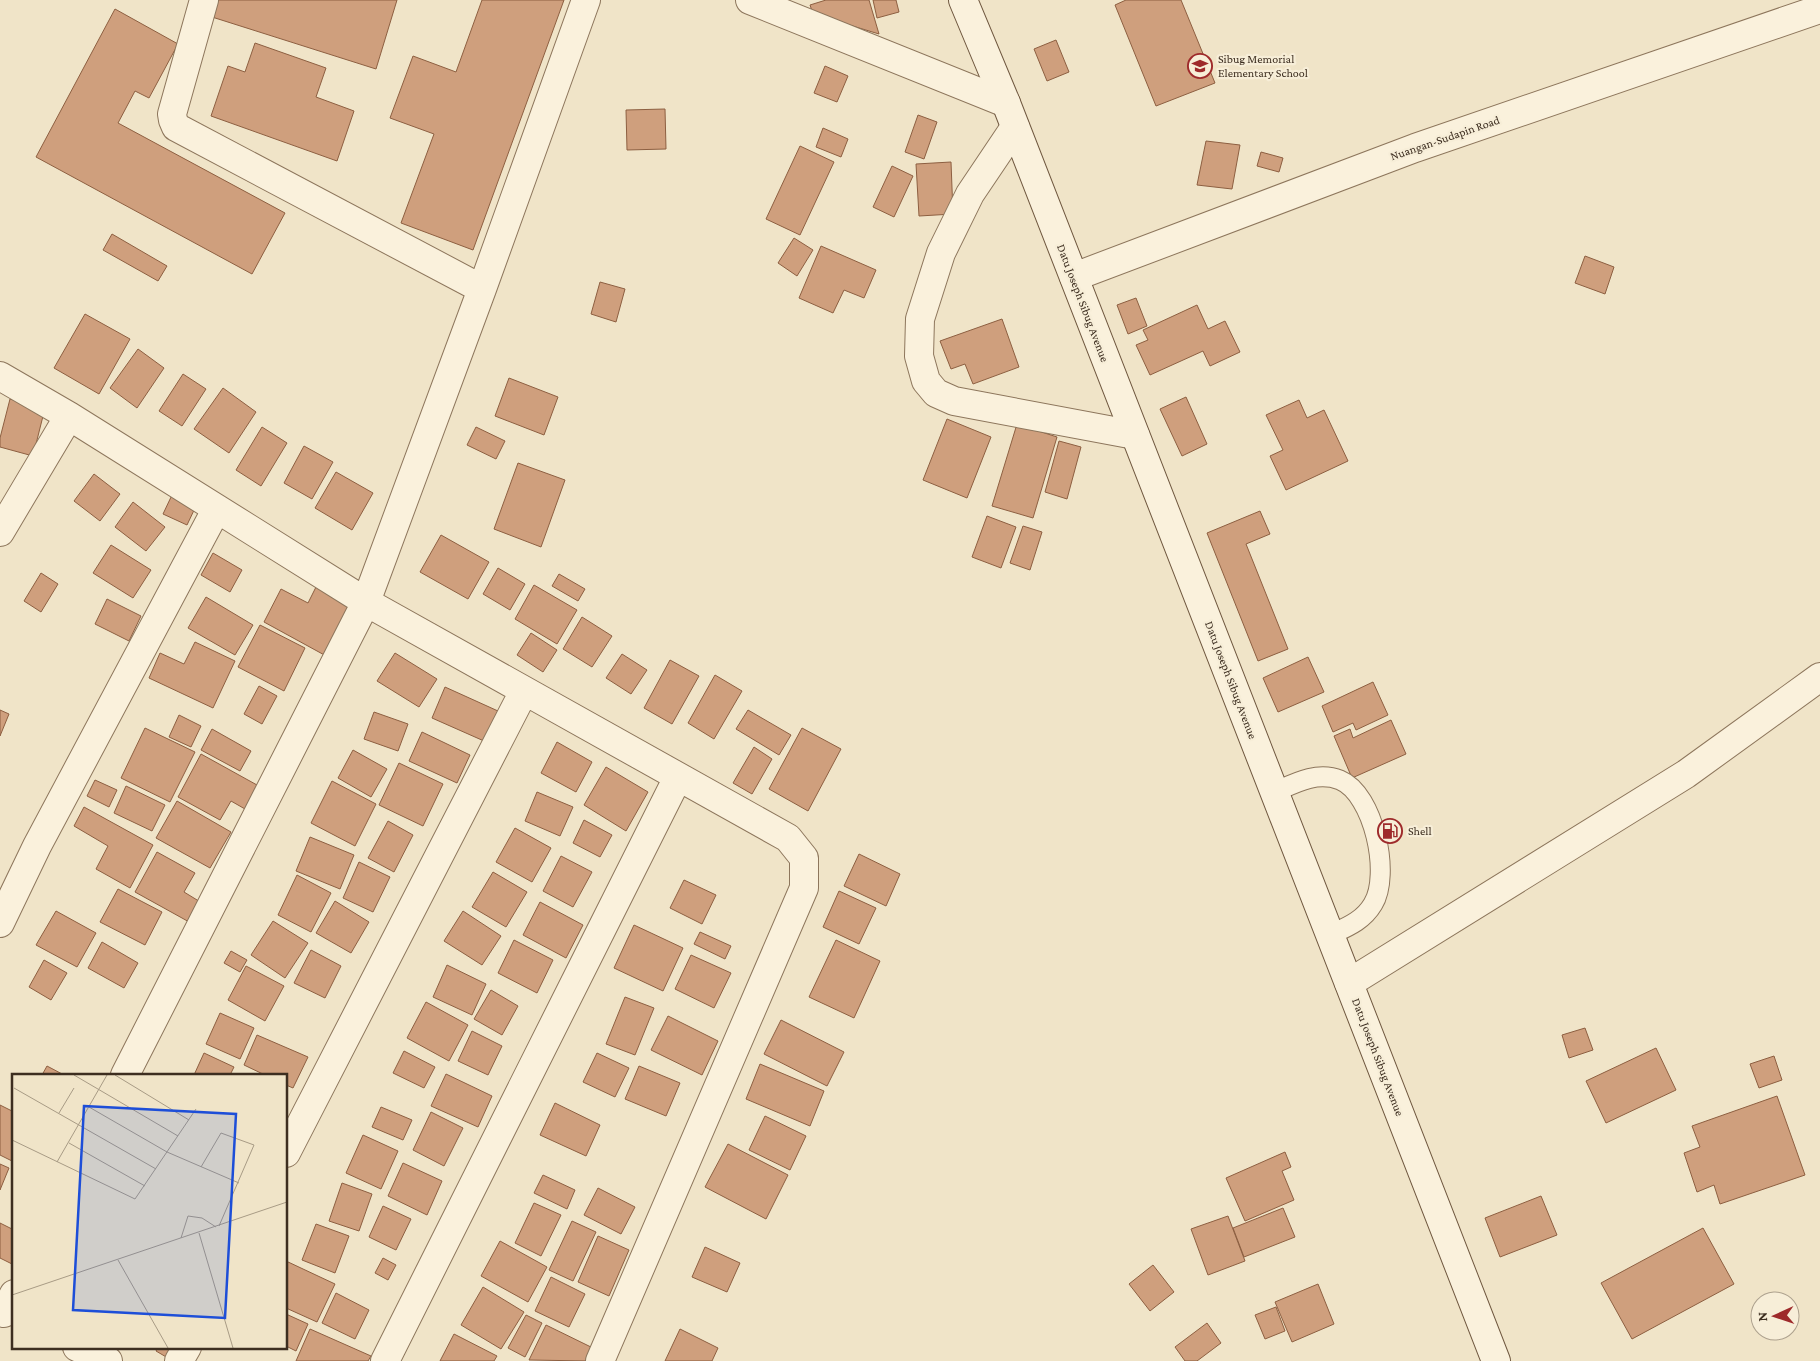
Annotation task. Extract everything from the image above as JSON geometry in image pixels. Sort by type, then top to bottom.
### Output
[{"type":"street","points":[[204,0],[172,114],[176,127],[482,289]]},
{"type":"street","points":[[126,1074],[366,602],[482,289],[586,0]]},
{"type":"street","points":[[750,0],[1010,115],[941,254],[920,319],[920,356],[926,381],[936,393],[954,401],[1135,435]]},
{"type":"street","name":"Datu Joseph Sibug Avenue","points":[[964,0],[1496,1361]]},
{"type":"street","name":"Nuangan-Sudapin Road","points":[[1074,278],[1415,148],[1820,10]]},
{"type":"street","points":[[0,376],[68,416],[366,602],[788,838],[804,858],[804,888],[600,1361]]},
{"type":"street","points":[[0,532],[68,416]]},
{"type":"street","points":[[0,923],[42,838],[216,510]]},
{"type":"street","points":[[1349,983],[1686,774],[1820,677]]},
{"type":"street","points":[[288,1149],[524,691]]},
{"type":"street","points":[[385,1361],[678,777]]},
{"type":"street","points":[[79,1348],[108,1361]]},
{"type":"street","points":[[180,1361],[186,1348]]},
{"type":"lane","points":[[1274,792],[1304,779],[1322,777],[1341,781],[1356,791],[1369,815],[1379,849],[1381,877],[1374,903],[1361,920],[1330,935]]},
{"type":"building","points":[[217,0],[397,0],[376,69],[212,17]]},
{"type":"building","points":[[482,0],[564,0],[473,250],[401,223],[434,134],[390,118],[413,56],[456,72]]},
{"type":"building","points":[[826,0],[869,0],[879,34],[813,14],[810,5]]},
{"type":"building","points":[[873,0],[896,0],[899,12],[877,18]]},
{"type":"building","points":[[1126,0],[1181,0],[1215,83],[1156,106],[1115,5]]},
{"type":"building","points":[[115,9],[178,44],[149,98],[135,91],[118,123],[285,213],[252,274],[36,157]]},
{"type":"building","points":[[1056,40],[1069,72],[1047,81],[1034,49]]},
{"type":"building","points":[[255,43],[326,68],[316,97],[354,111],[337,161],[211,116],[228,66],[245,72]]},
{"type":"building","points":[[825,66],[848,76],[837,102],[814,93]]},
{"type":"building","points":[[665,109],[666,149],[627,150],[626,110]]},
{"type":"building","points":[[918,115],[937,122],[924,159],[905,152]]},
{"type":"building","points":[[823,128],[848,139],[841,157],[816,147]]},
{"type":"building","points":[[1206,141],[1240,145],[1232,189],[1197,185]]},
{"type":"building","points":[[800,146],[834,162],[800,235],[766,219]]},
{"type":"building","points":[[1261,152],[1283,158],[1279,172],[1257,166]]},
{"type":"building","points":[[951,162],[953,214],[919,216],[916,164]]},
{"type":"building","points":[[892,166],[913,176],[894,217],[873,207]]},
{"type":"building","points":[[112,234],[167,266],[158,281],[103,250]]},
{"type":"building","points":[[794,238],[813,250],[797,276],[778,263]]},
{"type":"building","points":[[821,246],[876,270],[864,298],[844,290],[833,313],[799,298]]},
{"type":"building","points":[[1585,256],[1614,267],[1605,294],[1575,283]]},
{"type":"building","points":[[600,282],[625,289],[616,322],[591,314]]},
{"type":"building","points":[[1136,298],[1147,326],[1128,334],[1117,305]]},
{"type":"building","points":[[1197,305],[1208,329],[1225,321],[1240,352],[1210,366],[1203,351],[1150,375],[1136,345],[1148,340],[1143,330]]},
{"type":"building","points":[[85,314],[130,339],[99,394],[54,368]]},
{"type":"building","points":[[1002,319],[1019,367],[973,384],[965,364],[951,369],[940,341]]},
{"type":"building","points":[[138,349],[164,368],[137,408],[110,388]]},
{"type":"building","points":[[183,374],[206,389],[182,426],[159,411]]},
{"type":"building","points":[[509,378],[558,397],[544,435],[495,416]]},
{"type":"building","points":[[223,388],[256,412],[229,453],[194,429]]},
{"type":"building","points":[[1186,397],[1207,444],[1182,456],[1160,409]]},
{"type":"building","points":[[10,399],[45,408],[33,456],[0,447],[0,438]]},
{"type":"building","points":[[1299,400],[1307,418],[1324,410],[1348,461],[1286,490],[1270,456],[1283,450],[1266,415]]},
{"type":"building","points":[[947,419],[991,437],[967,498],[923,480]]},
{"type":"building","points":[[1017,424],[1057,437],[1033,518],[992,506]]},
{"type":"building","points":[[262,427],[287,443],[261,486],[236,470]]},
{"type":"building","points":[[476,427],[505,441],[496,459],[467,445]]},
{"type":"building","points":[[1059,441],[1081,447],[1067,499],[1045,492]]},
{"type":"building","points":[[304,446],[333,462],[312,499],[284,483]]},
{"type":"building","points":[[518,463],[565,480],[541,547],[494,529]]},
{"type":"building","points":[[336,472],[373,493],[352,530],[315,508]]},
{"type":"building","points":[[94,474],[120,494],[100,521],[74,501]]},
{"type":"building","points":[[172,495],[196,506],[187,525],[163,514]]},
{"type":"building","points":[[133,502],[165,527],[146,551],[115,527]]},
{"type":"building","points":[[1260,511],[1270,534],[1246,544],[1288,649],[1258,661],[1207,533]]},
{"type":"building","points":[[987,516],[1016,527],[1001,568],[972,557]]},
{"type":"building","points":[[1023,526],[1042,532],[1030,570],[1010,563]]},
{"type":"building","points":[[441,535],[489,562],[468,599],[420,572]]},
{"type":"building","points":[[111,545],[151,570],[133,598],[93,573]]},
{"type":"building","points":[[213,553],[242,570],[230,592],[201,575]]},
{"type":"building","points":[[498,568],[525,584],[510,610],[483,594]]},
{"type":"building","points":[[41,573],[58,584],[41,612],[24,601]]},
{"type":"building","points":[[559,574],[585,589],[578,601],[552,586]]},
{"type":"building","points":[[320,579],[358,599],[328,657],[264,622],[281,589],[308,603]]},
{"type":"building","points":[[534,585],[577,610],[557,644],[515,619]]},
{"type":"building","points":[[206,597],[253,625],[235,655],[188,628]]},
{"type":"building","points":[[107,599],[141,616],[129,641],[95,624]]},
{"type":"building","points":[[582,617],[612,636],[592,667],[563,649]]},
{"type":"building","points":[[260,625],[305,648],[284,691],[238,667]]},
{"type":"building","points":[[531,633],[557,650],[543,672],[517,655]]},
{"type":"building","points":[[195,642],[235,661],[213,708],[149,678],[160,653],[184,664]]},
{"type":"building","points":[[395,653],[437,679],[419,707],[377,681]]},
{"type":"building","points":[[622,654],[647,670],[631,694],[606,678]]},
{"type":"building","points":[[1308,657],[1324,692],[1278,712],[1263,678]]},
{"type":"building","points":[[670,660],[699,676],[672,724],[644,708]]},
{"type":"building","points":[[715,675],[742,691],[714,739],[688,723]]},
{"type":"building","points":[[1373,682],[1388,715],[1356,730],[1353,723],[1333,732],[1322,706]]},
{"type":"building","points":[[259,686],[277,696],[262,724],[244,714]]},
{"type":"building","points":[[445,687],[498,711],[484,741],[432,718]]},
{"type":"building","points":[[0,710],[9,714],[0,736]]},
{"type":"building","points":[[748,710],[791,735],[779,755],[736,729]]},
{"type":"building","points":[[374,712],[408,724],[398,751],[364,739]]},
{"type":"building","points":[[179,715],[201,726],[191,747],[169,737]]},
{"type":"building","points":[[1391,720],[1406,754],[1352,778],[1334,736],[1350,729],[1353,738]]},
{"type":"building","points":[[145,728],[195,752],[170,802],[121,778]]},
{"type":"building","points":[[802,728],[841,749],[808,811],[769,789]]},
{"type":"building","points":[[212,729],[251,751],[240,771],[201,750]]},
{"type":"building","points":[[422,732],[470,755],[457,783],[409,761]]},
{"type":"building","points":[[557,742],[592,762],[576,792],[541,773]]},
{"type":"building","points":[[754,747],[772,759],[752,794],[733,783]]},
{"type":"building","points":[[353,750],[387,769],[371,797],[338,778]]},
{"type":"building","points":[[201,754],[257,785],[245,809],[231,801],[220,820],[178,797]]},
{"type":"building","points":[[399,763],[443,784],[423,826],[379,805]]},
{"type":"building","points":[[606,767],[648,792],[626,831],[584,805]]},
{"type":"building","points":[[95,780],[117,790],[109,807],[87,796]]},
{"type":"building","points":[[332,781],[376,804],[355,846],[311,823]]},
{"type":"building","points":[[126,786],[165,805],[152,831],[114,813]]},
{"type":"building","points":[[537,792],[573,807],[560,836],[525,821]]},
{"type":"building","points":[[177,801],[231,832],[210,868],[156,838]]},
{"type":"building","points":[[84,807],[153,845],[130,888],[96,869],[108,846],[74,826]]},
{"type":"building","points":[[584,820],[612,835],[600,857],[573,843]]},
{"type":"building","points":[[388,821],[413,835],[394,872],[368,858]]},
{"type":"building","points":[[515,828],[551,848],[532,882],[496,862]]},
{"type":"building","points":[[310,837],[354,855],[340,889],[296,871]]},
{"type":"building","points":[[157,852],[195,873],[184,892],[202,903],[191,923],[135,892]]},
{"type":"building","points":[[859,854],[900,874],[886,906],[844,886]]},
{"type":"building","points":[[561,856],[592,872],[573,907],[543,891]]},
{"type":"building","points":[[359,862],[390,877],[373,912],[343,898]]},
{"type":"building","points":[[493,872],[527,892],[506,927],[472,907]]},
{"type":"building","points":[[297,875],[331,893],[311,932],[278,915]]},
{"type":"building","points":[[684,880],[716,895],[702,924],[670,908]]},
{"type":"building","points":[[118,889],[162,912],[145,945],[100,922]]},
{"type":"building","points":[[839,891],[876,908],[859,944],[823,927]]},
{"type":"building","points":[[335,901],[369,922],[351,953],[316,933]]},
{"type":"building","points":[[540,902],[583,925],[566,958],[523,935]]},
{"type":"building","points":[[56,911],[96,933],[77,967],[36,945]]},
{"type":"building","points":[[463,911],[501,936],[482,965],[444,941]]},
{"type":"building","points":[[273,921],[308,943],[285,978],[251,955]]},
{"type":"building","points":[[634,925],[683,948],[663,991],[614,968]]},
{"type":"building","points":[[700,932],[731,946],[725,959],[694,944]]},
{"type":"building","points":[[514,940],[553,960],[537,993],[498,973]]},
{"type":"building","points":[[836,940],[880,961],[854,1018],[809,997]]},
{"type":"building","points":[[102,942],[138,963],[124,988],[88,968]]},
{"type":"building","points":[[311,950],[341,966],[325,998],[294,983]]},
{"type":"building","points":[[231,951],[247,960],[240,972],[224,963]]},
{"type":"building","points":[[691,955],[731,973],[714,1008],[675,989]]},
{"type":"building","points":[[44,960],[67,973],[51,1000],[29,987]]},
{"type":"building","points":[[447,965],[486,984],[472,1015],[433,997]]},
{"type":"building","points":[[246,966],[284,986],[265,1021],[228,1000]]},
{"type":"building","points":[[491,990],[518,1006],[502,1035],[474,1019]]},
{"type":"building","points":[[625,997],[654,1008],[635,1055],[606,1044]]},
{"type":"building","points":[[426,1002],[468,1025],[449,1061],[407,1038]]},
{"type":"building","points":[[220,1013],[254,1028],[240,1059],[206,1044]]},
{"type":"building","points":[[668,1016],[718,1041],[702,1075],[651,1050]]},
{"type":"building","points":[[781,1020],[844,1052],[827,1086],[764,1054]]},
{"type":"building","points":[[1585,1028],[1593,1050],[1569,1058],[1562,1035]]},
{"type":"building","points":[[472,1031],[502,1046],[488,1075],[458,1061]]},
{"type":"building","points":[[257,1035],[308,1057],[293,1088],[288,1086],[288,1074],[263,1074],[244,1065]]},
{"type":"building","points":[[1656,1048],[1676,1090],[1606,1123],[1586,1081]]},
{"type":"building","points":[[404,1051],[435,1067],[424,1088],[393,1073]]},
{"type":"building","points":[[204,1053],[234,1067],[230,1074],[194,1074]]},
{"type":"building","points":[[597,1053],[629,1068],[615,1097],[583,1082]]},
{"type":"building","points":[[1774,1056],[1782,1080],[1759,1088],[1750,1064]]},
{"type":"building","points":[[760,1064],[824,1091],[810,1126],[746,1099]]},
{"type":"building","points":[[47,1066],[62,1074],[43,1074]]},
{"type":"building","points":[[639,1066],[680,1083],[666,1116],[625,1099]]},
{"type":"building","points":[[446,1074],[492,1096],[478,1127],[431,1106]]},
{"type":"building","points":[[1777,1096],[1805,1175],[1720,1204],[1714,1185],[1697,1192],[1684,1153],[1700,1147],[1692,1126]]},
{"type":"building","points":[[555,1103],[600,1125],[586,1156],[540,1135]]},
{"type":"building","points":[[0,1105],[12,1111],[12,1161],[0,1155]]},
{"type":"building","points":[[381,1107],[412,1120],[403,1140],[372,1127]]},
{"type":"building","points":[[431,1112],[463,1128],[444,1166],[413,1150]]},
{"type":"building","points":[[765,1116],[806,1136],[790,1170],[749,1150]]},
{"type":"building","points":[[363,1135],[398,1151],[381,1189],[346,1173]]},
{"type":"building","points":[[728,1144],[788,1175],[766,1219],[705,1187]]},
{"type":"building","points":[[1285,1152],[1291,1167],[1282,1171],[1294,1200],[1245,1221],[1226,1178]]},
{"type":"building","points":[[403,1163],[442,1181],[427,1215],[388,1196]]},
{"type":"building","points":[[0,1164],[9,1168],[0,1190]]},
{"type":"building","points":[[543,1175],[575,1190],[567,1209],[534,1193]]},
{"type":"building","points":[[342,1183],[372,1194],[359,1231],[329,1221]]},
{"type":"building","points":[[598,1188],[635,1207],[621,1234],[584,1215]]},
{"type":"building","points":[[1541,1196],[1557,1235],[1500,1257],[1485,1218]]},
{"type":"building","points":[[534,1203],[561,1215],[541,1256],[515,1243]]},
{"type":"building","points":[[383,1206],[411,1219],[396,1250],[369,1237]]},
{"type":"building","points":[[1283,1208],[1295,1237],[1244,1257],[1233,1228]]},
{"type":"building","points":[[1228,1216],[1245,1261],[1208,1275],[1191,1229]]},
{"type":"building","points":[[572,1221],[596,1232],[573,1281],[549,1270]]},
{"type":"building","points":[[0,1223],[12,1229],[12,1264],[0,1258]]},
{"type":"building","points":[[316,1224],[349,1236],[335,1273],[302,1260]]},
{"type":"building","points":[[1703,1228],[1734,1284],[1632,1339],[1601,1283]]},
{"type":"building","points":[[598,1236],[629,1250],[609,1296],[578,1282]]},
{"type":"building","points":[[500,1241],[547,1267],[528,1302],[481,1276]]},
{"type":"building","points":[[705,1247],[740,1263],[727,1292],[692,1277]]},
{"type":"building","points":[[383,1258],[396,1265],[388,1280],[375,1273]]},
{"type":"building","points":[[288,1262],[335,1284],[317,1322],[288,1309]]},
{"type":"building","points":[[1153,1265],[1174,1292],[1150,1311],[1129,1284]]},
{"type":"building","points":[[551,1277],[585,1294],[569,1327],[535,1311]]},
{"type":"building","points":[[1318,1284],[1334,1324],[1292,1342],[1275,1302]]},
{"type":"building","points":[[483,1287],[524,1312],[501,1349],[461,1325]]},
{"type":"building","points":[[336,1293],[369,1310],[355,1339],[322,1323]]},
{"type":"building","points":[[1276,1307],[1285,1331],[1265,1339],[1255,1315]]},
{"type":"building","points":[[288,1315],[308,1324],[296,1351],[288,1347]]},
{"type":"building","points":[[526,1315],[542,1323],[525,1357],[508,1348]]},
{"type":"building","points":[[1207,1323],[1221,1343],[1197,1361],[1185,1361],[1175,1347]]},
{"type":"building","points":[[546,1325],[595,1349],[589,1361],[529,1360]]},
{"type":"building","points":[[310,1329],[371,1356],[368,1361],[296,1361]]},
{"type":"building","points":[[680,1329],[718,1348],[712,1361],[665,1361]]},
{"type":"building","points":[[454,1334],[497,1356],[494,1361],[440,1361]]},
{"type":"building","points":[[158,1348],[180,1348],[173,1361],[156,1351]]},
{"type":"place","name":"Sibug Memorial Elementary School","points":[[1200,66]]},
{"type":"place","name":"Shell","points":[[1390,831]]}]
